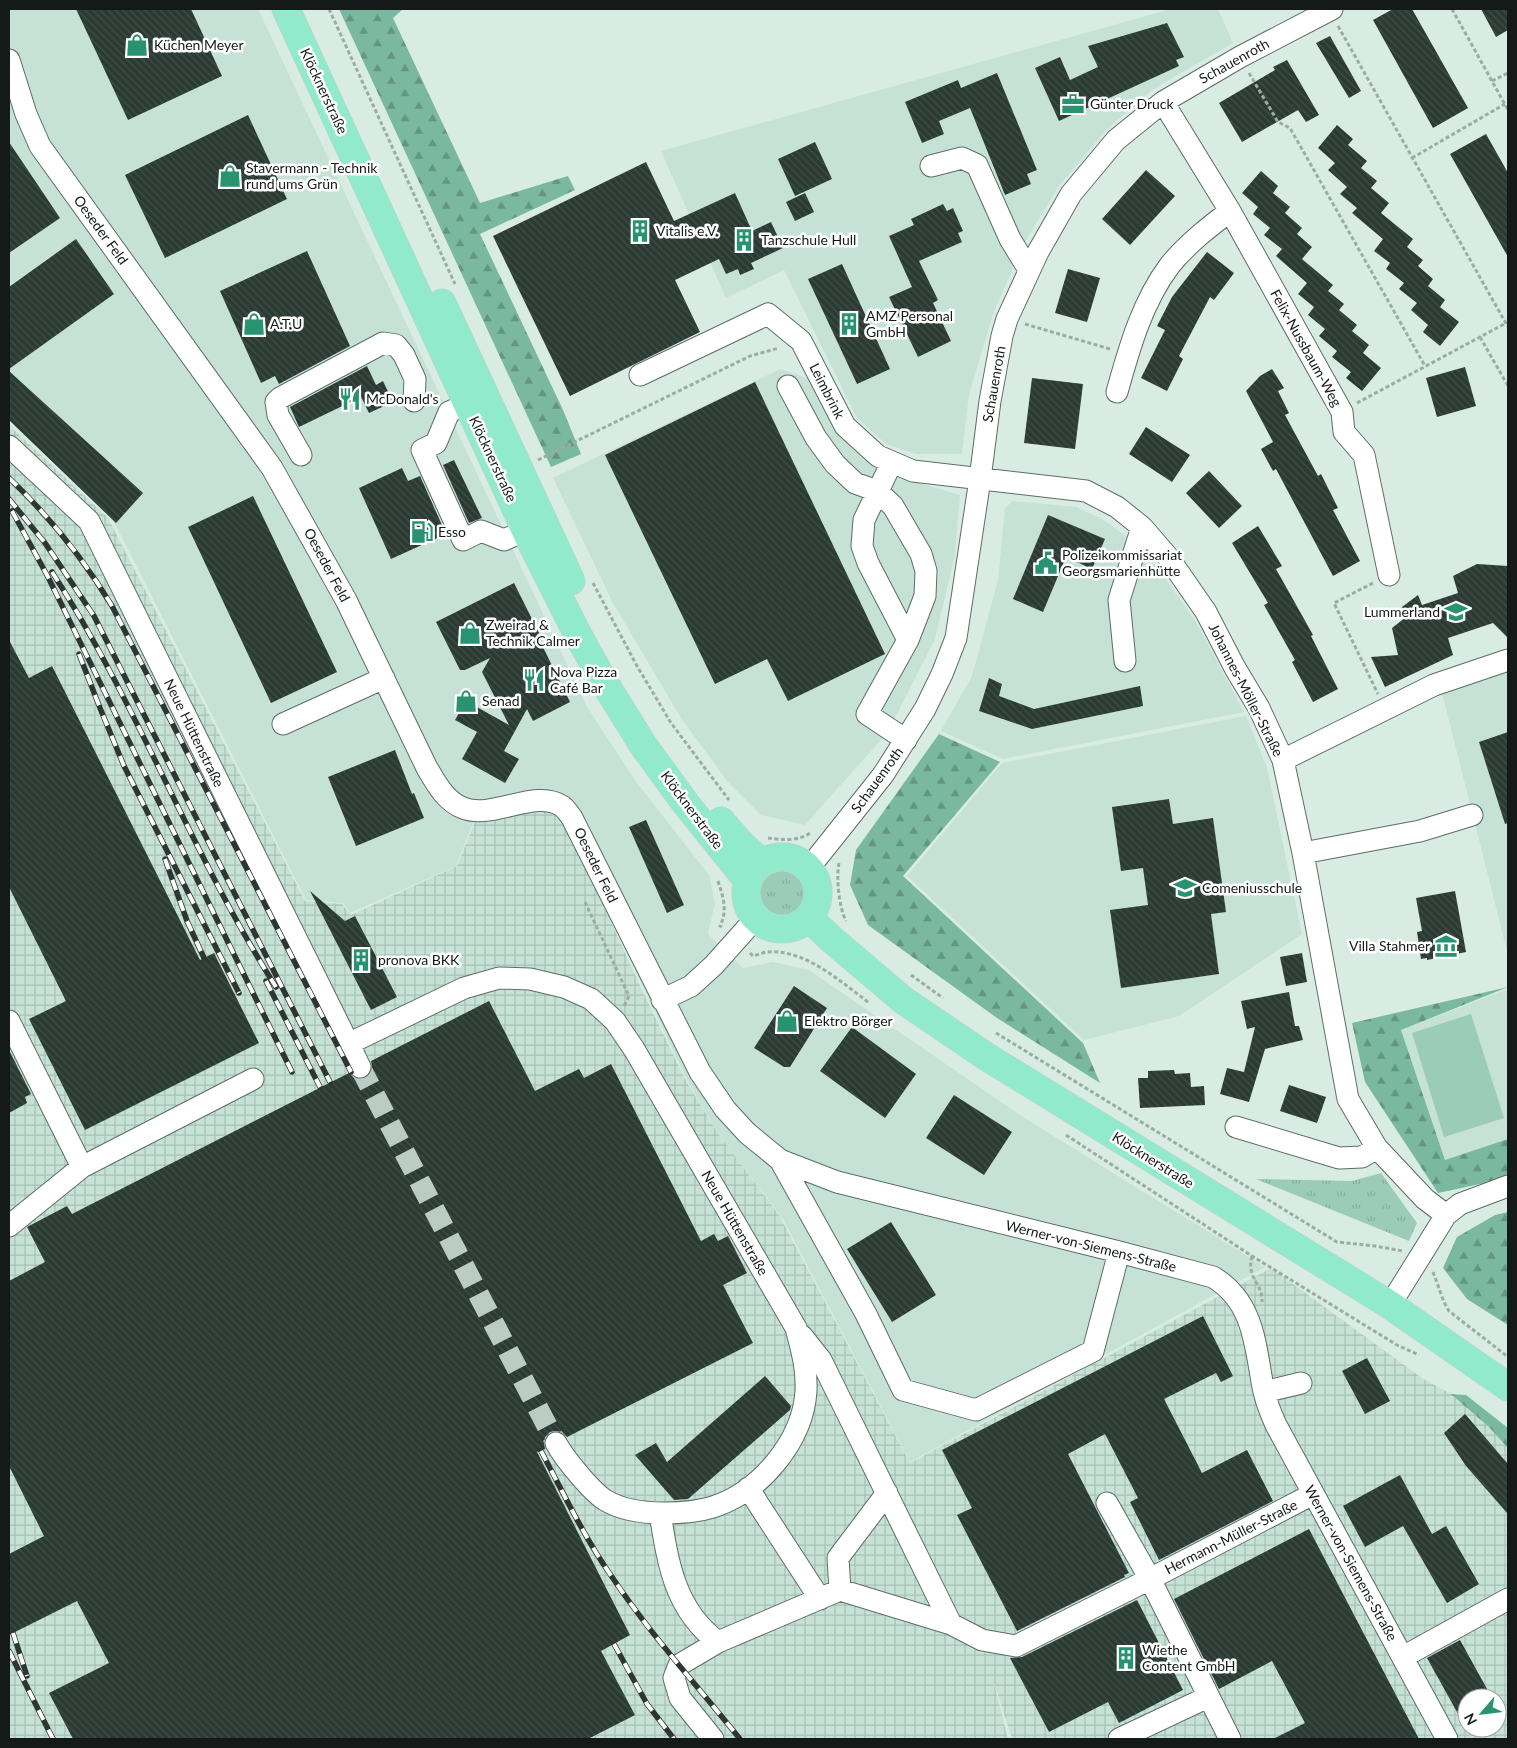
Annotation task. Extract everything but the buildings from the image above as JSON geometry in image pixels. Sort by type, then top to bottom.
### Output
[{"type":"main road","name":"Klöcknerstraße","points":[[286,9],[548,577],[599,674],[643,745],[686,804],[755,872]]},
{"type":"main road","name":"Klöcknerstraße","points":[[306,9],[586,612],[632,693],[690,781],[740,843],[755,872]]},
{"type":"main road","points":[[467,404],[475,400],[514,482],[529,491]]},
{"type":"main road","points":[[777,856],[789,857],[800,861],[809,868],[819,888],[819,898],[816,909],[809,918],[800,925],[783,929],[766,926],[756,918],[746,898],[746,887],[755,872],[777,856]]},
{"type":"main road","name":"Klöcknerstraße","points":[[809,918],[903,1000],[986,1057],[1390,1306],[1508,1387]]},
{"type":"street","name":"Schauenroth","points":[[809,868],[883,775],[906,740],[925,709],[942,674],[956,638],[990,401],[1007,319],[1038,252],[1071,194],[1116,140],[1163,102],[1240,57],[1330,10]]},
{"type":"street","name":"Oeseder Feld","points":[[9,60],[26,114],[40,146],[272,468],[334,577],[439,789],[450,800],[463,808],[477,811],[533,801],[550,801],[562,806],[572,818],[662,1000]]},
{"type":"street","name":"Felix-Nussbaum-Weg","points":[[1163,102],[1230,211],[1343,422],[1364,454],[1389,575]]},
{"type":"street","points":[[931,166],[962,158],[977,165],[1010,240],[1030,270]]},
{"type":"street","points":[[1117,392],[1128,355],[1148,301],[1170,265],[1203,231],[1230,211]]},
{"type":"street","name":"Leimbrink","points":[[640,375],[768,314],[802,341],[845,426],[878,456],[913,471],[980,479]]},
{"type":"street","points":[[302,455],[278,415],[276,402],[280,398],[383,343],[396,345],[404,355],[415,379],[414,401]]},
{"type":"street","points":[[788,386],[816,438],[835,464],[855,483],[877,491],[893,506],[921,554],[926,571],[925,596],[908,640],[867,714],[906,740]]},
{"type":"street","points":[[467,404],[450,412],[436,443],[422,450],[463,540],[481,532],[504,540],[526,530]]},
{"type":"street","name":"Neue Hüttenstraße","points":[[9,446],[89,521],[360,1067]]},
{"type":"street","points":[[892,462],[864,520],[862,546],[868,563],[908,640]]},
{"type":"street","name":"Johannes-Möller-Straße","points":[[980,479],[1086,491],[1117,507],[1142,527],[1168,557],[1206,612],[1235,668],[1259,708],[1282,760],[1303,853],[1348,1099],[1377,1148],[1425,1199],[1446,1215]]},
{"type":"street","points":[[1125,661],[1118,600],[1142,527]]},
{"type":"street","points":[[1282,760],[1434,685],[1508,660]]},
{"type":"street","points":[[282,724],[384,678]]},
{"type":"street","points":[[1303,853],[1420,832],[1472,815]]},
{"type":"street","points":[[662,1000],[690,986],[714,965],[756,918]]},
{"type":"street","name":"Neue Hüttenstraße","points":[[348,1044],[464,988],[499,978],[530,979],[564,987],[591,999],[615,1021],[639,1058],[796,1328],[805,1361],[806,1393],[799,1422],[788,1446],[767,1473],[739,1495],[714,1507],[684,1514],[650,1514],[628,1510],[604,1500],[562,1455],[556,1443]]},
{"type":"street","name":"Werner-von-Siemens-Straße","points":[[662,1000],[700,1072],[725,1109],[747,1133],[780,1160],[836,1182],[1119,1252],[1214,1278],[1226,1284],[1236,1296],[1255,1337],[1264,1392],[1276,1425],[1447,1739]]},
{"type":"street","points":[[9,1021],[82,1167]]},
{"type":"street","points":[[9,1226],[82,1167],[253,1079]]},
{"type":"street","points":[[1236,1127],[1339,1158],[1362,1157],[1377,1148]]},
{"type":"street","points":[[780,1160],[866,1314],[903,1390],[976,1410],[1093,1351],[1119,1252]]},
{"type":"street","points":[[1390,1306],[1446,1215],[1460,1204],[1508,1186]]},
{"type":"street","points":[[796,1328],[821,1360],[951,1624]]},
{"type":"street","points":[[1264,1392],[1301,1383]]},
{"type":"street","points":[[748,1488],[820,1599]]},
{"type":"street","points":[[713,1739],[680,1698],[674,1678],[679,1665],[718,1642],[840,1590],[838,1558],[887,1493]]},
{"type":"street","name":"Hermann-Müller-Straße","points":[[840,1590],[951,1624],[982,1640],[1016,1646],[1313,1494]]},
{"type":"street","points":[[1107,1503],[1150,1579]]},
{"type":"street","points":[[660,1513],[665,1547],[678,1591],[691,1616],[707,1634],[718,1642]]},
{"type":"street","name":"Hermann-Müller-Straße","points":[[1150,1579],[1230,1739]]},
{"type":"street","points":[[1403,1657],[1508,1599]]},
{"type":"street","points":[[1119,1739],[1208,1697]]},
{"type":"path","points":[[329,9],[456,287]]},
{"type":"path","points":[[1452,9],[1508,110]]},
{"type":"path","points":[[1330,10],[1508,327]]},
{"type":"path","points":[[1240,57],[1278,122],[1290,128],[1425,366]]},
{"type":"path","points":[[1492,81],[1508,73]]},
{"type":"path","points":[[1412,158],[1505,104]]},
{"type":"path","points":[[1007,319],[1128,355]]},
{"type":"path","points":[[1343,422],[1425,366],[1507,323]]},
{"type":"path","points":[[1480,337],[1508,386]]},
{"type":"path","points":[[536,461],[750,356],[802,341]]},
{"type":"path","points":[[589,574],[637,666],[671,723],[730,802]]},
{"type":"path","points":[[1386,710],[1334,603],[1389,575]]},
{"type":"path","points":[[762,836],[777,840],[806,836]]},
{"type":"path","points":[[838,864],[837,874],[842,914],[851,927]]},
{"type":"path","points":[[585,902],[629,996],[615,1021]]},
{"type":"path","points":[[753,956],[768,952],[794,955],[826,971],[874,1007]]},
{"type":"path","points":[[905,970],[951,1003]]},
{"type":"path","points":[[990,1030],[1337,1242],[1410,1252],[1428,1265],[1434,1274],[1449,1311],[1508,1357]]},
{"type":"path","points":[[1062,1132],[1252,1256],[1396,1346],[1418,1354],[1426,1360]]},
{"type":"shaded area","points":[[9,9],[258,9],[587,707],[637,783],[709,875],[715,903],[708,934],[743,968],[773,962],[809,970],[1026,1119],[1265,1267],[910,1462],[783,1219],[717,1132],[687,1080],[585,863],[475,818],[456,866],[350,913],[343,903],[306,900],[111,516],[9,421]]},
{"type":"shaded area","points":[[1171,9],[1218,9],[1233,43],[1155,88],[1106,130],[1059,186],[1023,245],[993,314],[969,395],[962,454],[916,454],[886,444],[857,418],[784,270],[726,298],[661,151]]},
{"type":"shaded area","points":[[780,369],[810,379],[840,436],[873,464],[909,480],[960,495],[955,555],[935,639],[888,732],[805,825],[761,815],[728,782],[681,718],[613,603],[553,478]]},
{"type":"shaded area","points":[[9,425],[108,518],[305,901],[342,904],[351,915],[457,866],[476,819],[552,808],[566,824],[686,1081],[717,1132],[779,1215],[910,1463],[1271,1268],[1422,1378],[1451,1394],[1489,1427],[1508,1448],[1508,1739],[1012,1739],[993,1679],[1008,1739],[9,1739]]},
{"type":"shaded area","points":[[1013,501],[1076,507],[1102,519],[1126,536],[1157,567],[1196,622],[1244,712],[1003,759],[941,731],[972,676],[998,580],[1005,508]]},
{"type":"shaded area","points":[[1508,670],[1508,955],[1442,693]]},
{"type":"shaded area","points":[[1246,716],[1267,768],[1302,934],[1179,1016],[1084,1040],[907,876],[1002,763]]},
{"type":"shaded area","points":[[1508,989],[1508,1139],[1445,1160],[1401,1030]]},
{"type":"green space","points":[[339,9],[403,9],[393,18],[480,203],[568,176],[575,190],[480,234],[563,410],[581,454],[551,467]]},
{"type":"green space","points":[[939,734],[1000,762],[903,876],[1083,1043],[1100,1083],[997,1018],[868,925],[850,885],[856,850]]},
{"type":"green space","points":[[778,869],[788,869],[800,876],[807,888],[807,898],[800,910],[788,917],[778,917],[770,913],[763,906],[759,898],[759,888],[763,880],[770,873]]},
{"type":"green space","points":[[1508,987],[1401,1030],[1445,1160],[1508,1139],[1508,1178],[1438,1193],[1365,1082],[1352,1023]]},
{"type":"green space","points":[[1471,1014],[1504,1118],[1444,1137],[1412,1033]]},
{"type":"green space","points":[[1381,1173],[1417,1223],[1409,1241],[1256,1179],[1352,1181]]},
{"type":"green space","points":[[1508,1212],[1508,1325],[1467,1299],[1443,1268],[1457,1237],[1495,1215]]},
{"type":"green space","points":[[1451,1394],[1466,1395],[1508,1428],[1508,1448],[1489,1427]]},
{"type":"tunnel","points":[[360,1067],[556,1443]]},
{"type":"railway","points":[[9,478],[65,538],[112,606],[351,1072]]},
{"type":"railway","points":[[9,499],[45,543],[94,616],[330,1082]]},
{"type":"railway","points":[[12,511],[47,575],[292,1072]]},
{"type":"railway","points":[[52,572],[83,622],[138,726],[217,885],[276,987]]},
{"type":"railway","points":[[79,654],[124,766],[239,993]]},
{"type":"railway","points":[[165,859],[187,921],[204,958]]},
{"type":"railway","points":[[266,981],[320,1087]]},
{"type":"railway","points":[[541,1451],[591,1544],[625,1596],[740,1739]]},
{"type":"railway","points":[[13,1633],[27,1676]]},
{"type":"railway","points":[[614,1644],[647,1704],[674,1739]]},
{"type":"railway","points":[[9,1651],[53,1739]]},
{"type":"place","name":"Küchen Meyer","points":[[137,45]]},
{"type":"place","name":"Günter Druck","points":[[1073,104]]},
{"type":"place","name":"Stavermann - Technik rund ums Grün","points":[[230,176]]},
{"type":"place","name":"Vitalis e.V.","points":[[640,231]]},
{"type":"place","name":"Tanzschule Hull","points":[[744,240]]},
{"type":"place","name":"A.T.U","points":[[254,324]]},
{"type":"place","name":"AMZ Personal GmbH","points":[[849,324]]},
{"type":"place","name":"McDonald's","points":[[350,399]]},
{"type":"place","name":"Esso","points":[[422,532]]},
{"type":"place","name":"Polizeikommissariat Georgsmarienhütte","points":[[1046,563]]},
{"type":"place","name":"Lummerland","points":[[1456,612]]},
{"type":"place","name":"Zweirad & Technik Calmer","points":[[470,633]]},
{"type":"place","name":"Nova Pizza Café Bar","points":[[534,680]]},
{"type":"place","name":"Senad","points":[[466,701]]},
{"type":"place","name":"Comeniusschule","points":[[1185,888]]},
{"type":"place","name":"Villa Stahmer","points":[[1446,946]]},
{"type":"place","name":"pronova BKK","points":[[361,960]]},
{"type":"place","name":"Elektro Börger","points":[[787,1021]]},
{"type":"place","name":"Wiethe Content GmbH","points":[[1126,1658]]}]
